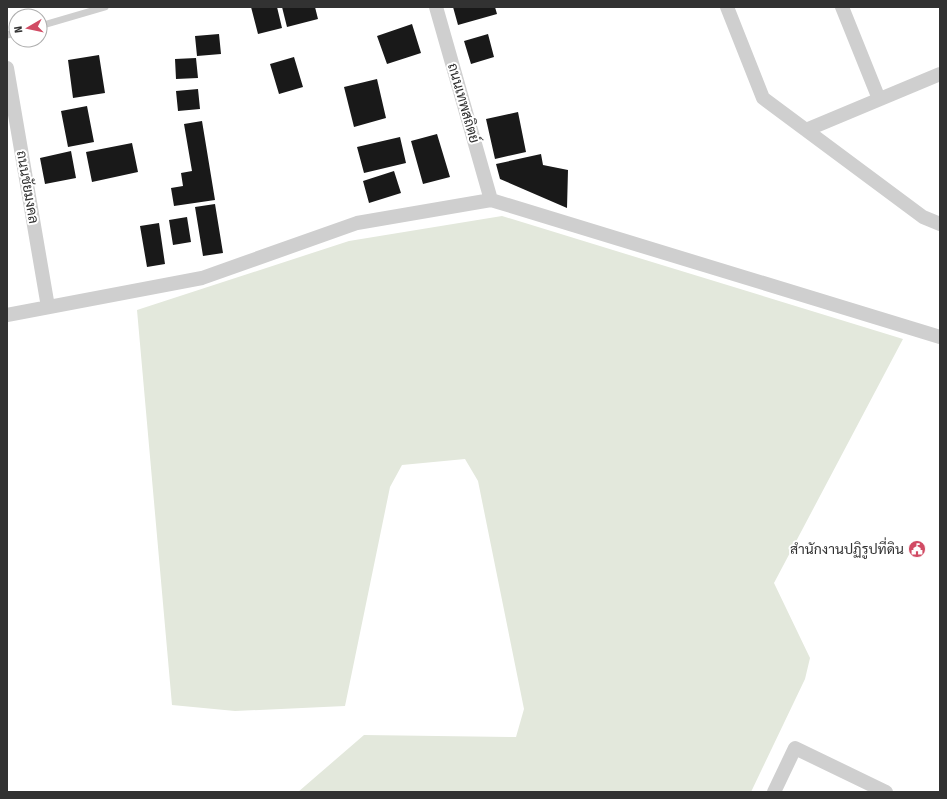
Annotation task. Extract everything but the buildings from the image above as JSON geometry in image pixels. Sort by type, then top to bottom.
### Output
[{"type":"street","name":"ถนนเทพสถิตย์","points":[[436,7],[491,200]]},
{"type":"street","points":[[727,7],[763,98],[923,217],[940,224]]},
{"type":"street","points":[[842,7],[879,99]]},
{"type":"street","name":"ถนนชัยมงคล","points":[[7,68],[48,307]]},
{"type":"street","points":[[806,130],[940,74]]},
{"type":"street","points":[[7,315],[202,278],[356,223],[491,200],[940,337]]},
{"type":"street","points":[[774,792],[795,748],[886,792]]},
{"type":"lane","points":[[48,24],[105,7]]},
{"type":"shaded area","points":[[502,216],[903,339],[774,583],[810,658],[805,679],[751,792],[298,792],[364,735],[516,737],[524,709],[478,481],[465,459],[402,465],[390,487],[345,706],[235,711],[172,705],[137,310],[349,241]]},
{"type":"place","name":"สำนักงานปฏิรูปที่ดิน","points":[[917,549]]}]
